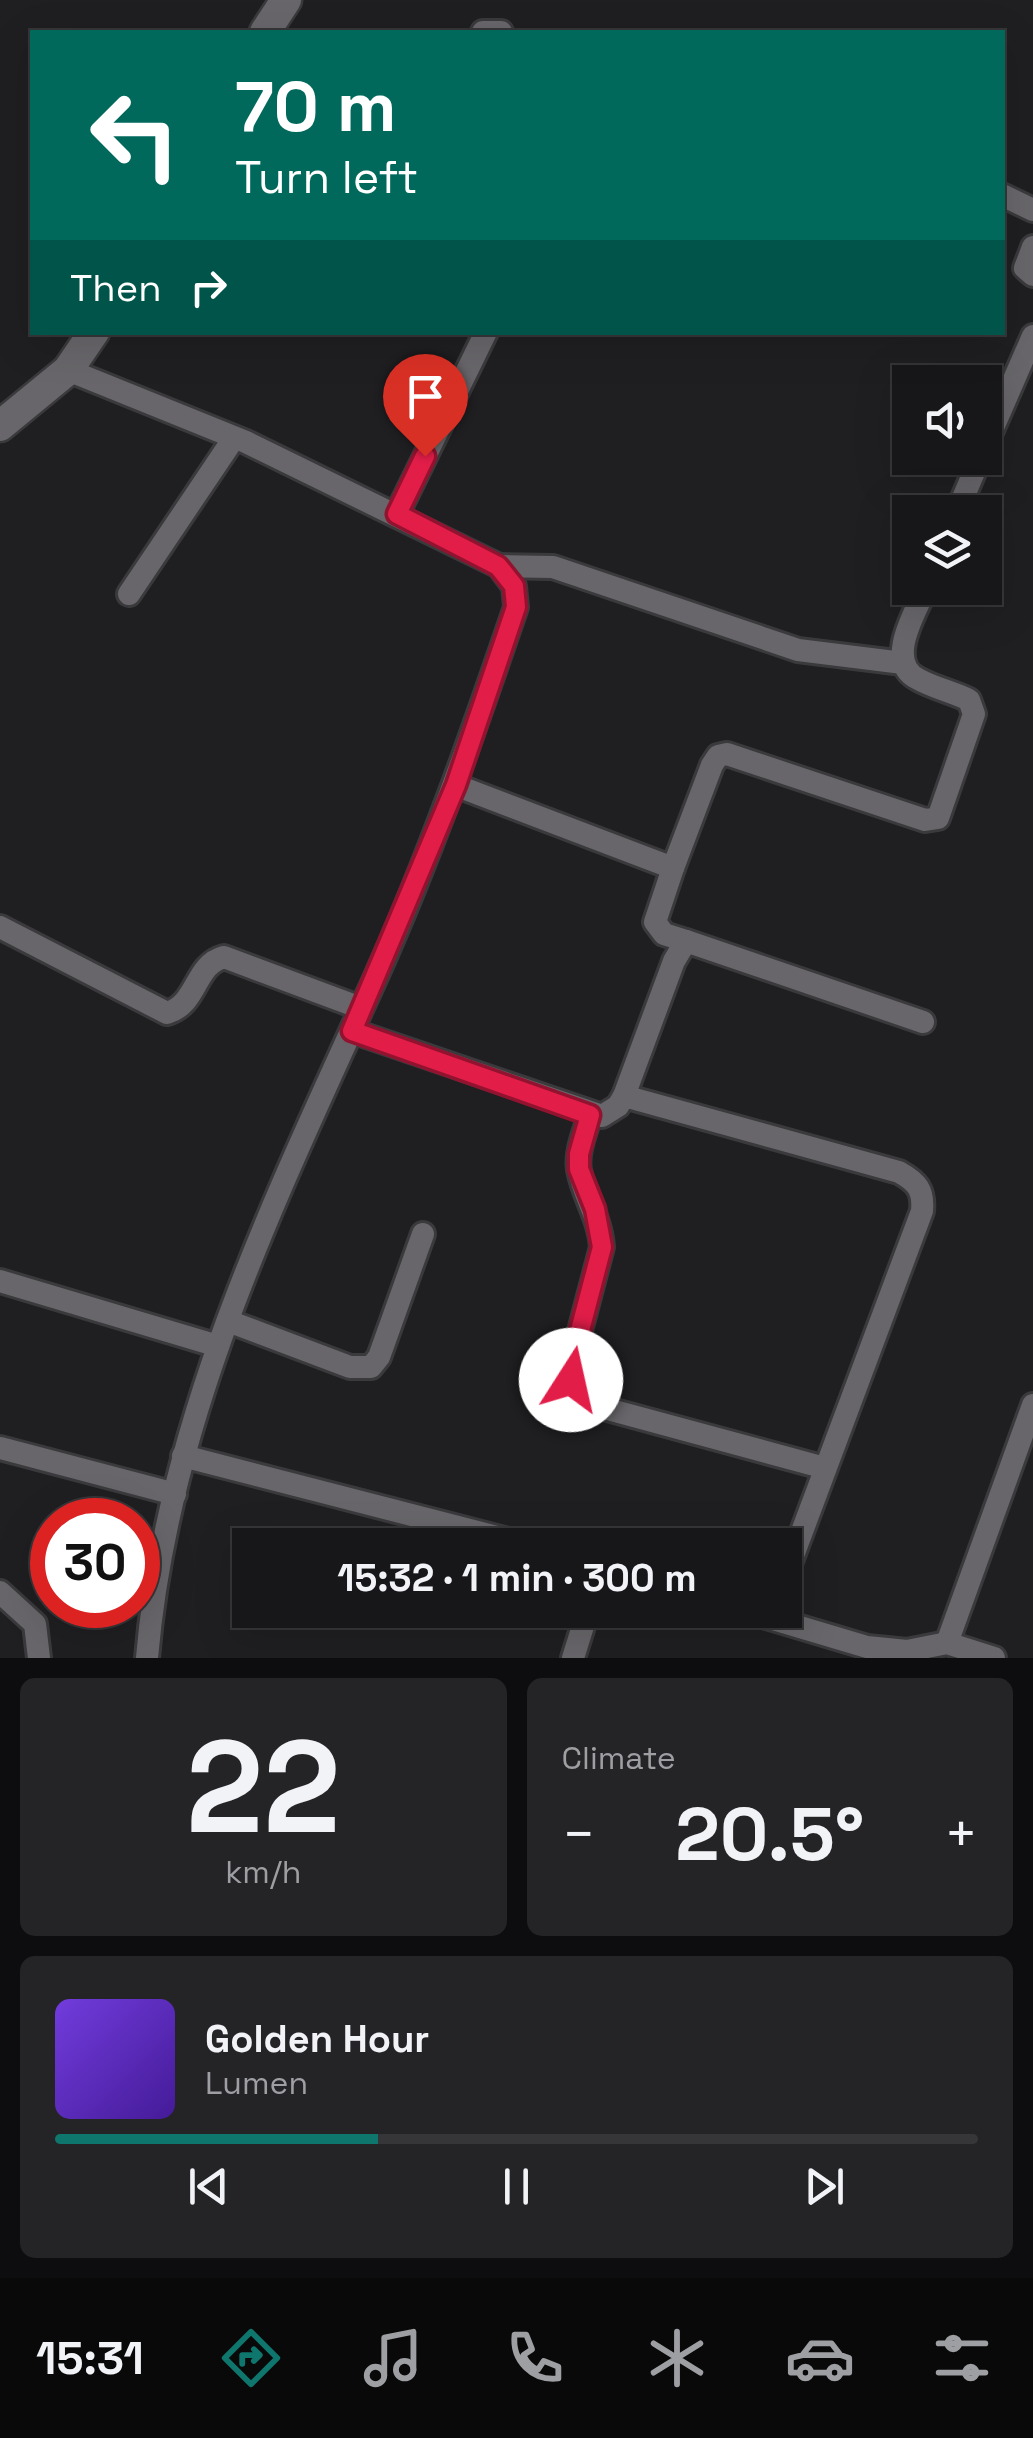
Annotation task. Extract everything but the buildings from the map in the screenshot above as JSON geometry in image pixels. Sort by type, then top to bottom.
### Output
[{"type":"street","points":[[266,30],[286,0]]},
{"type":"street","points":[[1005,196],[1033,210]]},
{"type":"street","points":[[1033,247],[1025,268],[1033,275]]},
{"type":"street","points":[[0,426],[68,370],[92,335]]},
{"type":"street","points":[[397,514],[485,335]]},
{"type":"street","points":[[1002,407],[1033,336]]},
{"type":"street","points":[[68,370],[234,438],[498,566],[566,570],[798,650],[903,663]]},
{"type":"street","points":[[128,594],[234,438]]},
{"type":"street","points":[[148,1658],[175,1494],[218,1346],[297,1147],[352,1031],[456,785],[516,607],[514,586],[498,566]]},
{"type":"street","points":[[919,605],[904,642],[903,663],[914,678],[963,697],[973,706],[938,818],[925,820],[727,754],[718,756],[672,868],[655,922],[664,934],[924,1022]]},
{"type":"street","points":[[456,785],[672,868]]},
{"type":"street","points":[[0,927],[167,1013],[188,1002],[205,968],[224,957],[361,1008]]},
{"type":"street","points":[[352,1031],[590,1115],[610,1113],[624,1096],[674,961],[686,941]]},
{"type":"street","points":[[624,1096],[900,1172],[916,1182],[924,1196],[922,1211],[802,1532]]},
{"type":"street","points":[[590,1115],[579,1169],[595,1209],[602,1247],[572,1361],[571,1380],[576,1394],[600,1407],[826,1468]]},
{"type":"street","points":[[228,1321],[350,1368],[371,1367],[379,1357],[423,1234]]},
{"type":"street","points":[[0,1281],[218,1346]]},
{"type":"street","points":[[947,1643],[1033,1405]]},
{"type":"street","points":[[0,1448],[175,1494]]},
{"type":"street","points":[[184,1456],[462,1528]]},
{"type":"street","points":[[0,1592],[35,1624],[39,1658]]},
{"type":"street","points":[[802,1624],[888,1650],[947,1643],[994,1658]]},
{"type":"street","points":[[573,1658],[582,1628]]},
{"type":"route","points":[[425,456],[397,514],[498,566],[514,586],[516,607],[456,785],[352,1031],[590,1115],[579,1169],[595,1209],[602,1247],[572,1361],[571,1380]]}]
